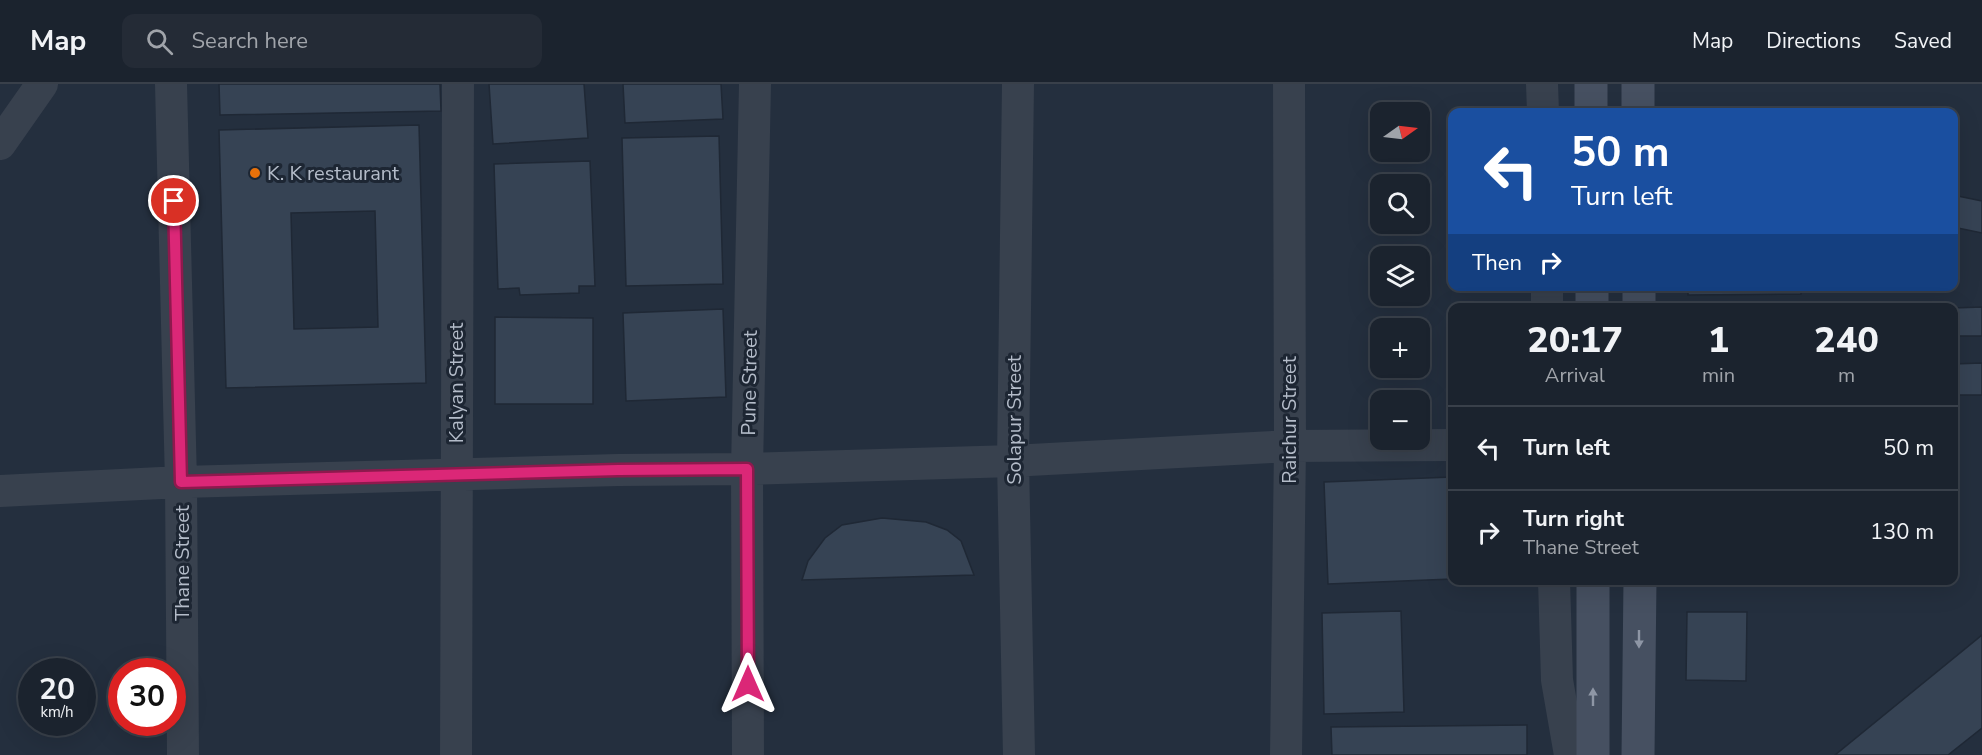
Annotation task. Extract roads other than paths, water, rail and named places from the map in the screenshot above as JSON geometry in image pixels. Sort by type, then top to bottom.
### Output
[{"type":"main road","points":[[1591,84],[1591,108]]},
{"type":"main road","points":[[1638,84],[1638,108]]},
{"type":"main road","points":[[1593,585],[1593,755]]},
{"type":"main road","points":[[1638,755],[1640,585]]},
{"type":"street","points":[[0,144],[42,84]]},
{"type":"street","name":"Thane Street","points":[[171,84],[181,482],[183,755]]},
{"type":"street","name":"Kalyan Street","points":[[456,755],[458,84]]},
{"type":"street","name":"Pune Street","points":[[748,755],[747,469],[755,84]]},
{"type":"street","name":"Solapur Street","points":[[1018,84],[1013,461],[1019,755]]},
{"type":"street","name":"Raichur Street","points":[[1286,755],[1290,446],[1289,84]]},
{"type":"street","points":[[1542,84],[1543,108]]},
{"type":"street","points":[[0,491],[181,482],[1013,461],[1290,446],[1448,445]]},
{"type":"street","points":[[1554,585],[1557,680],[1570,755]]},
{"type":"place","name":"K. K restaurant","points":[[255,173]]}]
